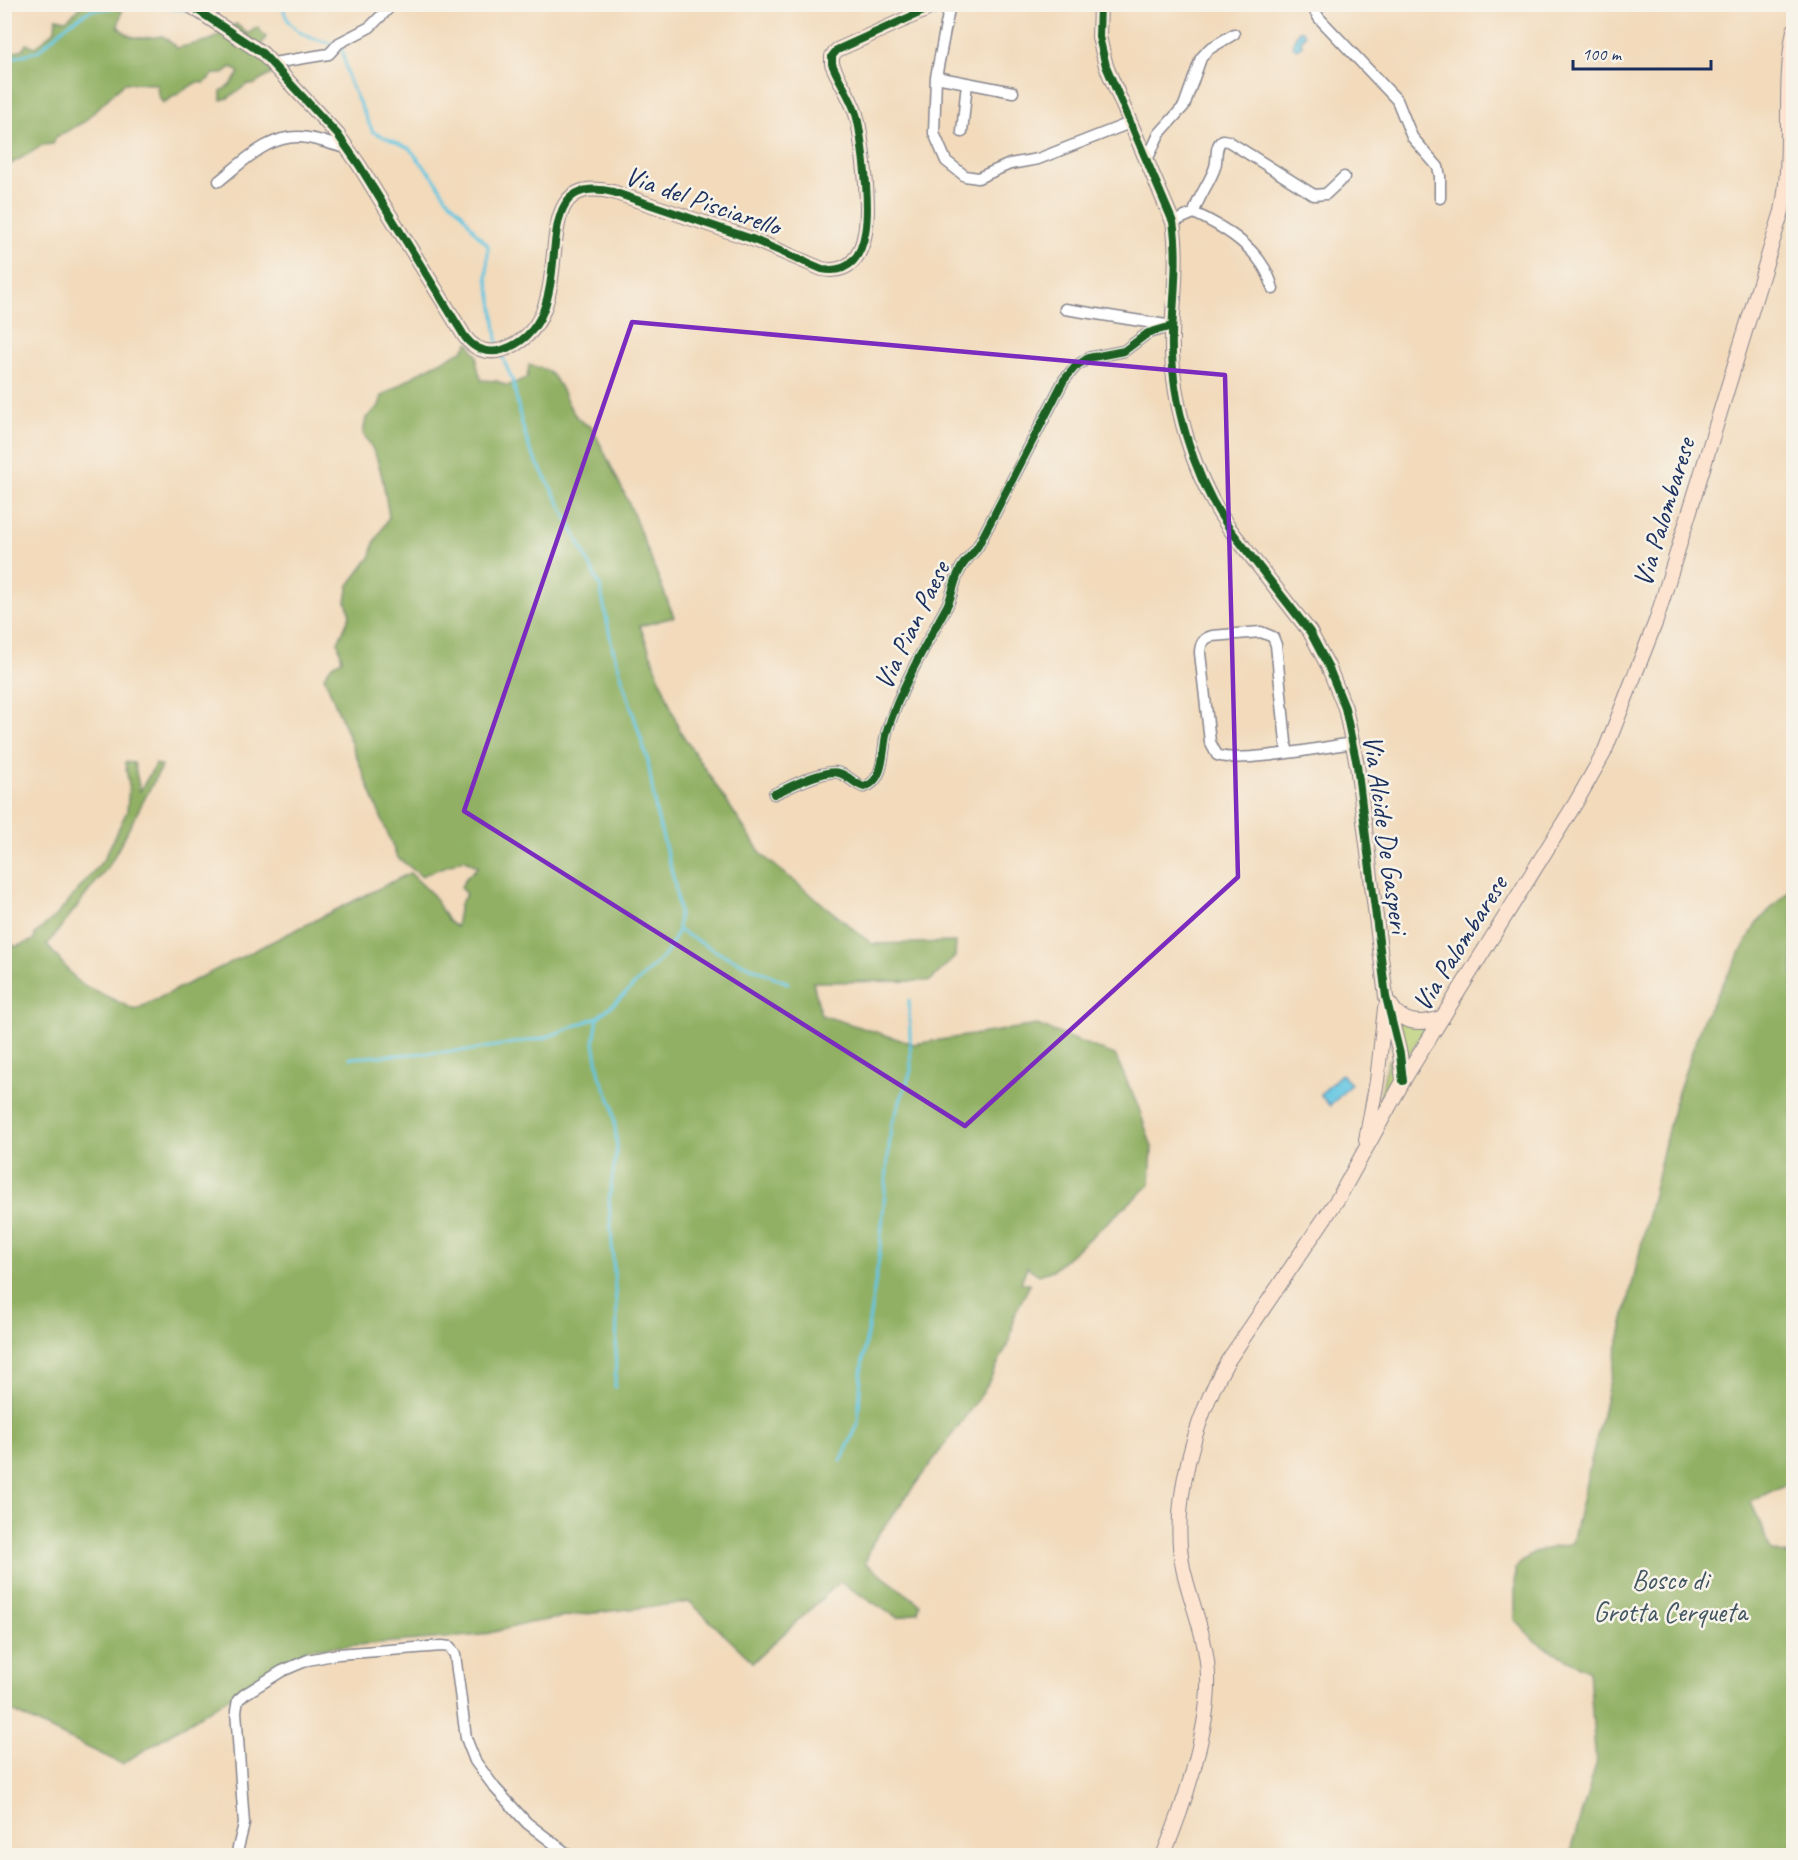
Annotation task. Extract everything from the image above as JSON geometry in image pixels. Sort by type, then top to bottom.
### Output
[{"type":"street","points":[[273,63],[328,54],[339,43],[370,27],[393,4]]},
{"type":"street","name":"Via del Pisciarello","points":[[190,5],[249,43],[273,63],[348,148],[465,337],[478,349],[501,350],[527,336],[543,312],[549,298],[553,277],[559,215],[567,200],[583,191],[597,189],[617,193],[752,239],[822,269],[839,270],[847,267],[862,243],[868,219],[868,201],[857,117],[836,75],[832,56],[837,50],[939,4]]},
{"type":"street","points":[[950,4],[936,77],[933,122],[935,140],[948,163],[969,177],[978,178],[1010,164],[1043,158],[1130,123]]},
{"type":"street","name":"Via Alcide De Gasperi","points":[[1101,4],[1099,22],[1102,52],[1173,222],[1175,244],[1172,363],[1186,435],[1219,512],[1315,640],[1340,694],[1353,743],[1386,997],[1400,1054],[1403,1081]]},
{"type":"street","points":[[1311,4],[1319,18],[1398,100],[1412,137],[1438,167],[1440,198]]},
{"type":"street","name":"Via Palombarese","points":[[1163,1856],[1175,1826],[1197,1754],[1208,1688],[1206,1653],[1184,1573],[1181,1552],[1182,1505],[1192,1450],[1212,1394],[1227,1362],[1323,1222],[1403,1081],[1595,770],[1619,719],[1656,621],[1782,211],[1787,176],[1789,63],[1794,30]]},
{"type":"street","points":[[1147,160],[1152,144],[1184,106],[1201,58],[1209,49],[1234,34]]},
{"type":"street","points":[[936,77],[1013,92]]},
{"type":"street","points":[[962,132],[966,83]]},
{"type":"street","points":[[219,181],[259,150],[282,138],[308,138],[348,148]]},
{"type":"street","points":[[1194,213],[1199,195],[1215,167],[1218,145],[1223,140],[1314,195],[1326,194],[1344,177]]},
{"type":"street","points":[[1173,222],[1194,213],[1223,227],[1239,239],[1266,267],[1273,289]]},
{"type":"street","points":[[1065,309],[1172,326]]},
{"type":"street","name":"Via Pian Paese","points":[[774,794],[830,772],[841,773],[864,787],[874,780],[879,771],[886,735],[897,704],[950,599],[959,570],[978,546],[1064,380],[1075,367],[1088,358],[1124,351],[1148,333],[1172,326]]},
{"type":"street","points":[[1287,752],[1276,645],[1273,637],[1261,632],[1212,636],[1206,639],[1201,645],[1200,653],[1210,742],[1214,752],[1228,759],[1287,752],[1353,743]]},
{"type":"street","points":[[1386,997],[1395,1013],[1404,1020],[1421,1022],[1443,1017]]},
{"type":"street","name":"Via Alcide De Gasperi","points":[[1364,1153],[1377,1081],[1386,997]]},
{"type":"street","name":"Via Alcide De Gasperi","points":[[1383,1027],[1390,1060],[1403,1081]]},
{"type":"street","points":[[237,1856],[244,1824],[236,1711],[240,1698],[282,1671],[314,1658],[338,1654],[442,1647],[450,1647],[455,1655],[464,1731],[475,1761],[489,1781],[521,1817],[570,1856]]},
{"type":"highlighted area","points":[[632,322],[1225,375],[1238,877],[965,1126],[464,811]]},
{"type":"green space","points":[[80,5],[115,5],[122,11],[118,26],[128,35],[138,38],[163,36],[177,48],[211,40],[236,24],[248,34],[257,27],[266,37],[261,45],[273,73],[221,100],[221,91],[230,85],[239,73],[232,67],[222,74],[214,74],[204,83],[197,82],[163,103],[158,95],[157,84],[124,83],[84,122],[56,137],[53,144],[42,145],[5,168],[4,51],[10,54],[23,49],[26,44],[36,47],[55,30],[56,18],[66,20],[80,8]]},
{"type":"green space","points":[[469,342],[477,357],[481,380],[497,381],[507,386],[527,378],[529,365],[546,370],[560,386],[571,410],[583,423],[592,427],[628,501],[674,617],[640,626],[680,731],[762,855],[872,944],[956,942],[955,957],[930,981],[813,982],[821,1015],[914,1044],[1037,1025],[1115,1055],[1138,1106],[1152,1147],[1150,1185],[1053,1270],[1039,1275],[1027,1267],[1021,1282],[1030,1285],[1015,1313],[1010,1340],[984,1391],[873,1542],[865,1563],[920,1604],[918,1612],[898,1618],[840,1582],[753,1662],[690,1602],[577,1615],[529,1623],[482,1635],[307,1649],[122,1764],[5,1708],[4,923],[14,947],[34,940],[35,934],[57,915],[104,859],[127,811],[129,786],[125,762],[134,763],[140,791],[156,764],[162,766],[110,864],[47,945],[79,983],[135,1010],[410,873],[433,895],[448,921],[456,927],[460,904],[466,895],[461,887],[466,878],[478,867],[464,859],[421,876],[397,857],[324,676],[332,665],[342,660],[338,642],[350,615],[346,601],[349,585],[371,556],[374,543],[389,517],[378,463],[363,434],[366,418],[379,406],[382,396],[422,371],[462,351]]},
{"type":"green space","name":"Bosco di Grotta Cerqueta","points":[[1793,886],[1793,1481],[1751,1501],[1771,1551],[1793,1556],[1793,1855],[1569,1855],[1596,1765],[1589,1671],[1536,1642],[1515,1620],[1515,1569],[1534,1552],[1572,1543],[1674,1104],[1703,1019],[1757,923]]},
{"type":"green space","points":[[1397,1019],[1426,1027],[1405,1061]]},
{"type":"green space","points":[[1388,1060],[1397,1075],[1383,1101],[1380,1099]]},
{"type":"water","points":[[1299,31],[1305,34],[1301,41],[1302,46],[1297,49],[1293,46],[1293,42]]},
{"type":"water","points":[[1341,1074],[1351,1084],[1330,1106],[1320,1095]]},
{"type":"waterway","points":[[205,10],[214,4]]},
{"type":"waterway","points":[[283,4],[285,14],[294,28],[308,37],[334,44]]},
{"type":"waterway","points":[[4,60],[38,51],[68,24],[91,10],[144,5],[164,5],[172,9],[187,10]]},
{"type":"waterway","points":[[341,45],[349,81],[373,132],[409,148],[434,178],[446,197],[488,245],[487,278],[498,347]]},
{"type":"waterway","points":[[350,1058],[472,1050],[544,1038],[598,1017],[667,953],[678,930],[679,911],[674,880],[656,812],[648,761],[612,646],[600,586],[562,508],[530,450],[513,382],[502,356]]},
{"type":"waterway","points":[[678,930],[721,954],[788,983]]},
{"type":"waterway","points":[[841,1461],[858,1424],[861,1373],[879,1258],[891,1126],[911,1071],[909,1000]]},
{"type":"waterway","points":[[598,1017],[594,1043],[600,1076],[613,1106],[617,1147],[609,1200],[617,1317],[615,1387]]},
{"type":"cycle path","points":[[188,4],[262,53],[338,135],[359,165],[465,337],[472,345],[486,351],[502,350],[529,334],[544,310],[551,281],[558,224],[566,202],[583,191],[613,192],[752,239],[822,269],[841,269],[853,260],[862,246],[866,228],[865,170],[856,114],[832,64],[832,56],[837,50],[939,4]]},
{"type":"cycle path","points":[[1100,4],[1099,37],[1106,66],[1173,222],[1176,265],[1172,360],[1186,436],[1216,507],[1229,528],[1310,632],[1328,666],[1345,708],[1357,765],[1386,997],[1400,1054],[1403,1081]]},
{"type":"cycle path","points":[[774,794],[806,779],[833,772],[842,774],[864,787],[871,784],[880,771],[887,731],[906,683],[947,606],[959,572],[978,546],[1064,380],[1075,367],[1088,358],[1124,351],[1148,333],[1172,326]]}]
